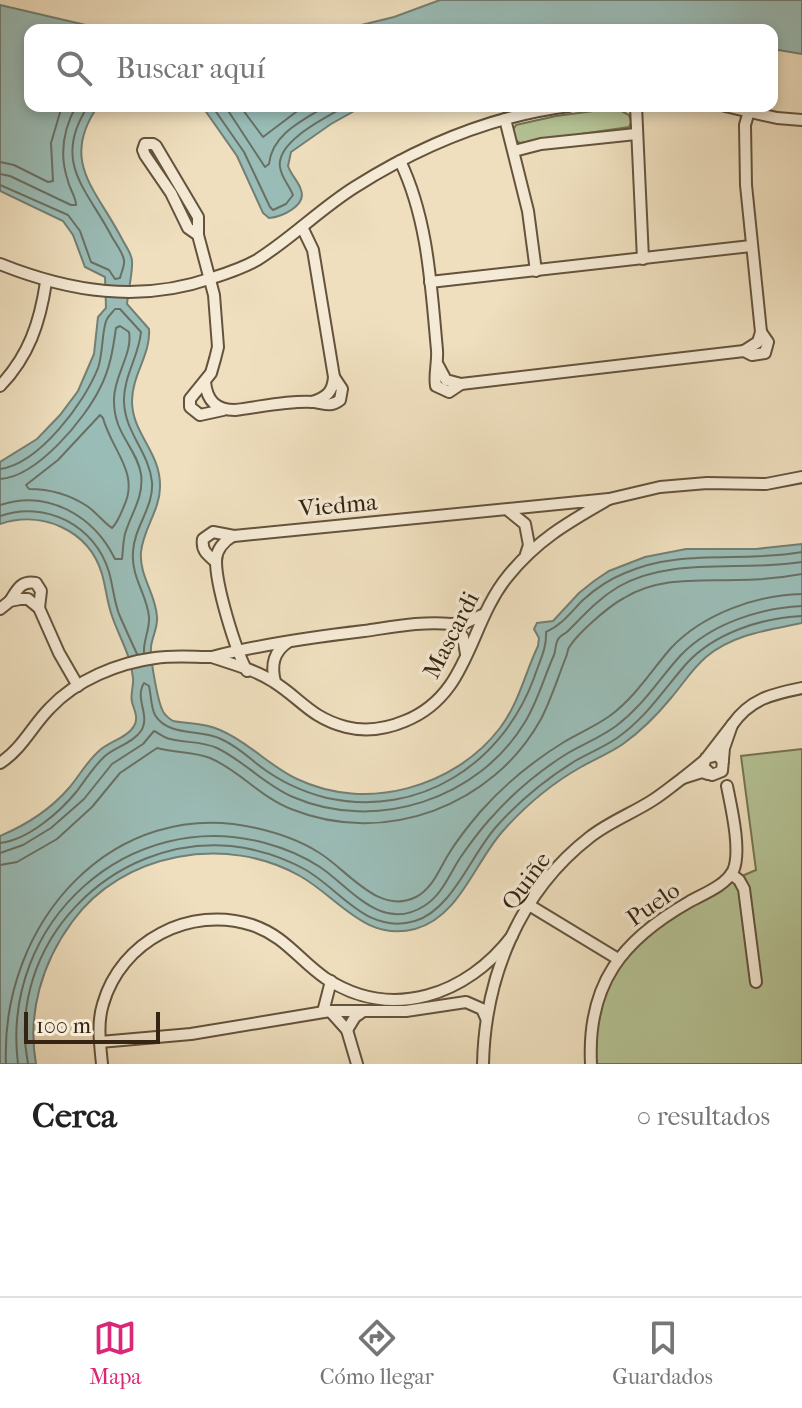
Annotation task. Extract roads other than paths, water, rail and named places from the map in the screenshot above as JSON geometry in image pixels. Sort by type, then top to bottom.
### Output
[{"type":"street","points":[[0,264],[46,282],[98,292],[132,293],[182,288],[256,261],[351,189],[452,135],[539,112]]},
{"type":"street","points":[[636,112],[643,259]]},
{"type":"street","points":[[400,161],[413,189],[419,212],[438,365],[446,380],[461,384],[744,351],[758,342],[761,332],[745,151],[749,112]]},
{"type":"street","points":[[755,112],[802,120]]},
{"type":"street","points":[[505,119],[528,211],[536,271]]},
{"type":"street","points":[[514,151],[541,144],[636,134]]},
{"type":"street","points":[[198,235],[188,228],[171,193],[145,155],[145,144],[156,146],[198,217],[198,235],[211,279],[218,347],[211,373],[190,399],[190,407],[200,415],[312,402],[329,406],[340,400],[342,389],[334,377],[313,250],[302,227]]},
{"type":"street","points":[[430,282],[751,246]]},
{"type":"street","points":[[0,386],[30,345],[46,282]]},
{"type":"street","points":[[205,382],[210,400],[223,410]]},
{"type":"street","points":[[525,556],[529,545],[525,516],[534,508],[609,499],[660,487],[707,483],[766,484],[802,477]]},
{"type":"street","points":[[507,510],[536,540],[543,539],[609,499]]},
{"type":"street","points":[[555,506],[561,513],[561,527]]},
{"type":"street","name":"Viedma","points":[[216,562],[202,546],[203,539],[213,532],[234,536],[534,508]]},
{"type":"street","points":[[234,536],[223,543],[216,562],[229,624],[247,671]]},
{"type":"street","name":"Mascardi","points":[[212,657],[275,682],[321,717],[349,728],[375,730],[393,726],[428,709],[452,686],[499,587],[543,539]]},
{"type":"street","points":[[0,609],[25,582],[36,583],[41,591],[39,608]]},
{"type":"street","points":[[10,601],[28,599],[39,608],[78,686]]},
{"type":"street","points":[[0,763],[15,752],[55,702],[78,686],[126,663],[157,657],[212,657],[292,640],[403,626],[465,623],[484,614]]},
{"type":"street","points":[[451,624],[463,637],[466,656]]},
{"type":"street","points":[[275,682],[275,656],[281,647],[292,640]]},
{"type":"street","name":"Quiñe","points":[[483,1064],[492,985],[512,936],[529,905],[555,871],[584,842],[654,800],[683,778],[706,758],[744,710],[761,698],[802,688]]},
{"type":"street","points":[[732,725],[724,748],[723,765],[737,858],[731,874],[744,889],[756,982]]},
{"type":"street","points":[[723,765],[718,755],[706,758],[704,769],[727,786]]},
{"type":"street","points":[[683,778],[702,772],[717,774],[723,765]]},
{"type":"street","name":"Puelo","points":[[591,1064],[593,1022],[618,959],[654,923],[716,887],[731,874]]},
{"type":"street","points":[[529,905],[618,959]]},
{"type":"street","points":[[102,1064],[102,1006],[113,980],[125,961],[145,943],[191,921],[226,919],[256,926],[288,944],[331,981],[367,995],[403,998],[443,992],[477,973],[512,936]]},
{"type":"street","points":[[100,1042],[202,1032],[327,1011],[415,1010],[466,1002],[479,999],[492,985],[488,974],[477,973]]},
{"type":"street","points":[[327,1011],[331,981]]},
{"type":"street","points":[[466,1002],[482,1009],[486,1018]]},
{"type":"street","points":[[327,1011],[347,1030],[357,1064]]},
{"type":"street","points":[[347,1030],[363,1011]]},
{"type":"water","points":[[440,0],[802,0],[802,54],[778,50],[778,24],[365,24]]},
{"type":"water","points":[[0,5],[81,24],[24,24],[24,112],[95,112],[82,144],[82,160],[93,190],[131,255],[127,304],[149,329],[147,347],[133,391],[133,413],[156,463],[160,487],[142,544],[141,561],[157,617],[151,647],[155,681],[162,708],[173,721],[220,730],[287,774],[324,789],[379,793],[434,779],[459,766],[481,749],[500,728],[517,698],[538,646],[539,638],[534,629],[537,623],[553,621],[579,593],[609,571],[645,557],[686,549],[756,549],[802,544],[802,623],[740,638],[706,657],[636,734],[538,796],[502,832],[443,913],[415,929],[397,931],[367,924],[300,876],[271,863],[241,856],[209,854],[177,857],[118,879],[93,898],[72,922],[52,954],[36,1007],[36,1064],[0,1064],[0,836],[28,822],[54,803],[95,754],[131,730],[136,717],[130,662],[110,611],[96,559],[75,535],[62,527],[32,520],[0,524],[0,462],[37,439],[78,391],[94,354],[98,317],[106,308],[105,277],[85,267],[73,235],[63,221],[0,191]]},
{"type":"water","points":[[206,112],[352,112],[291,152],[288,166],[302,196],[297,206],[286,213],[269,218],[263,213],[237,156]]}]
